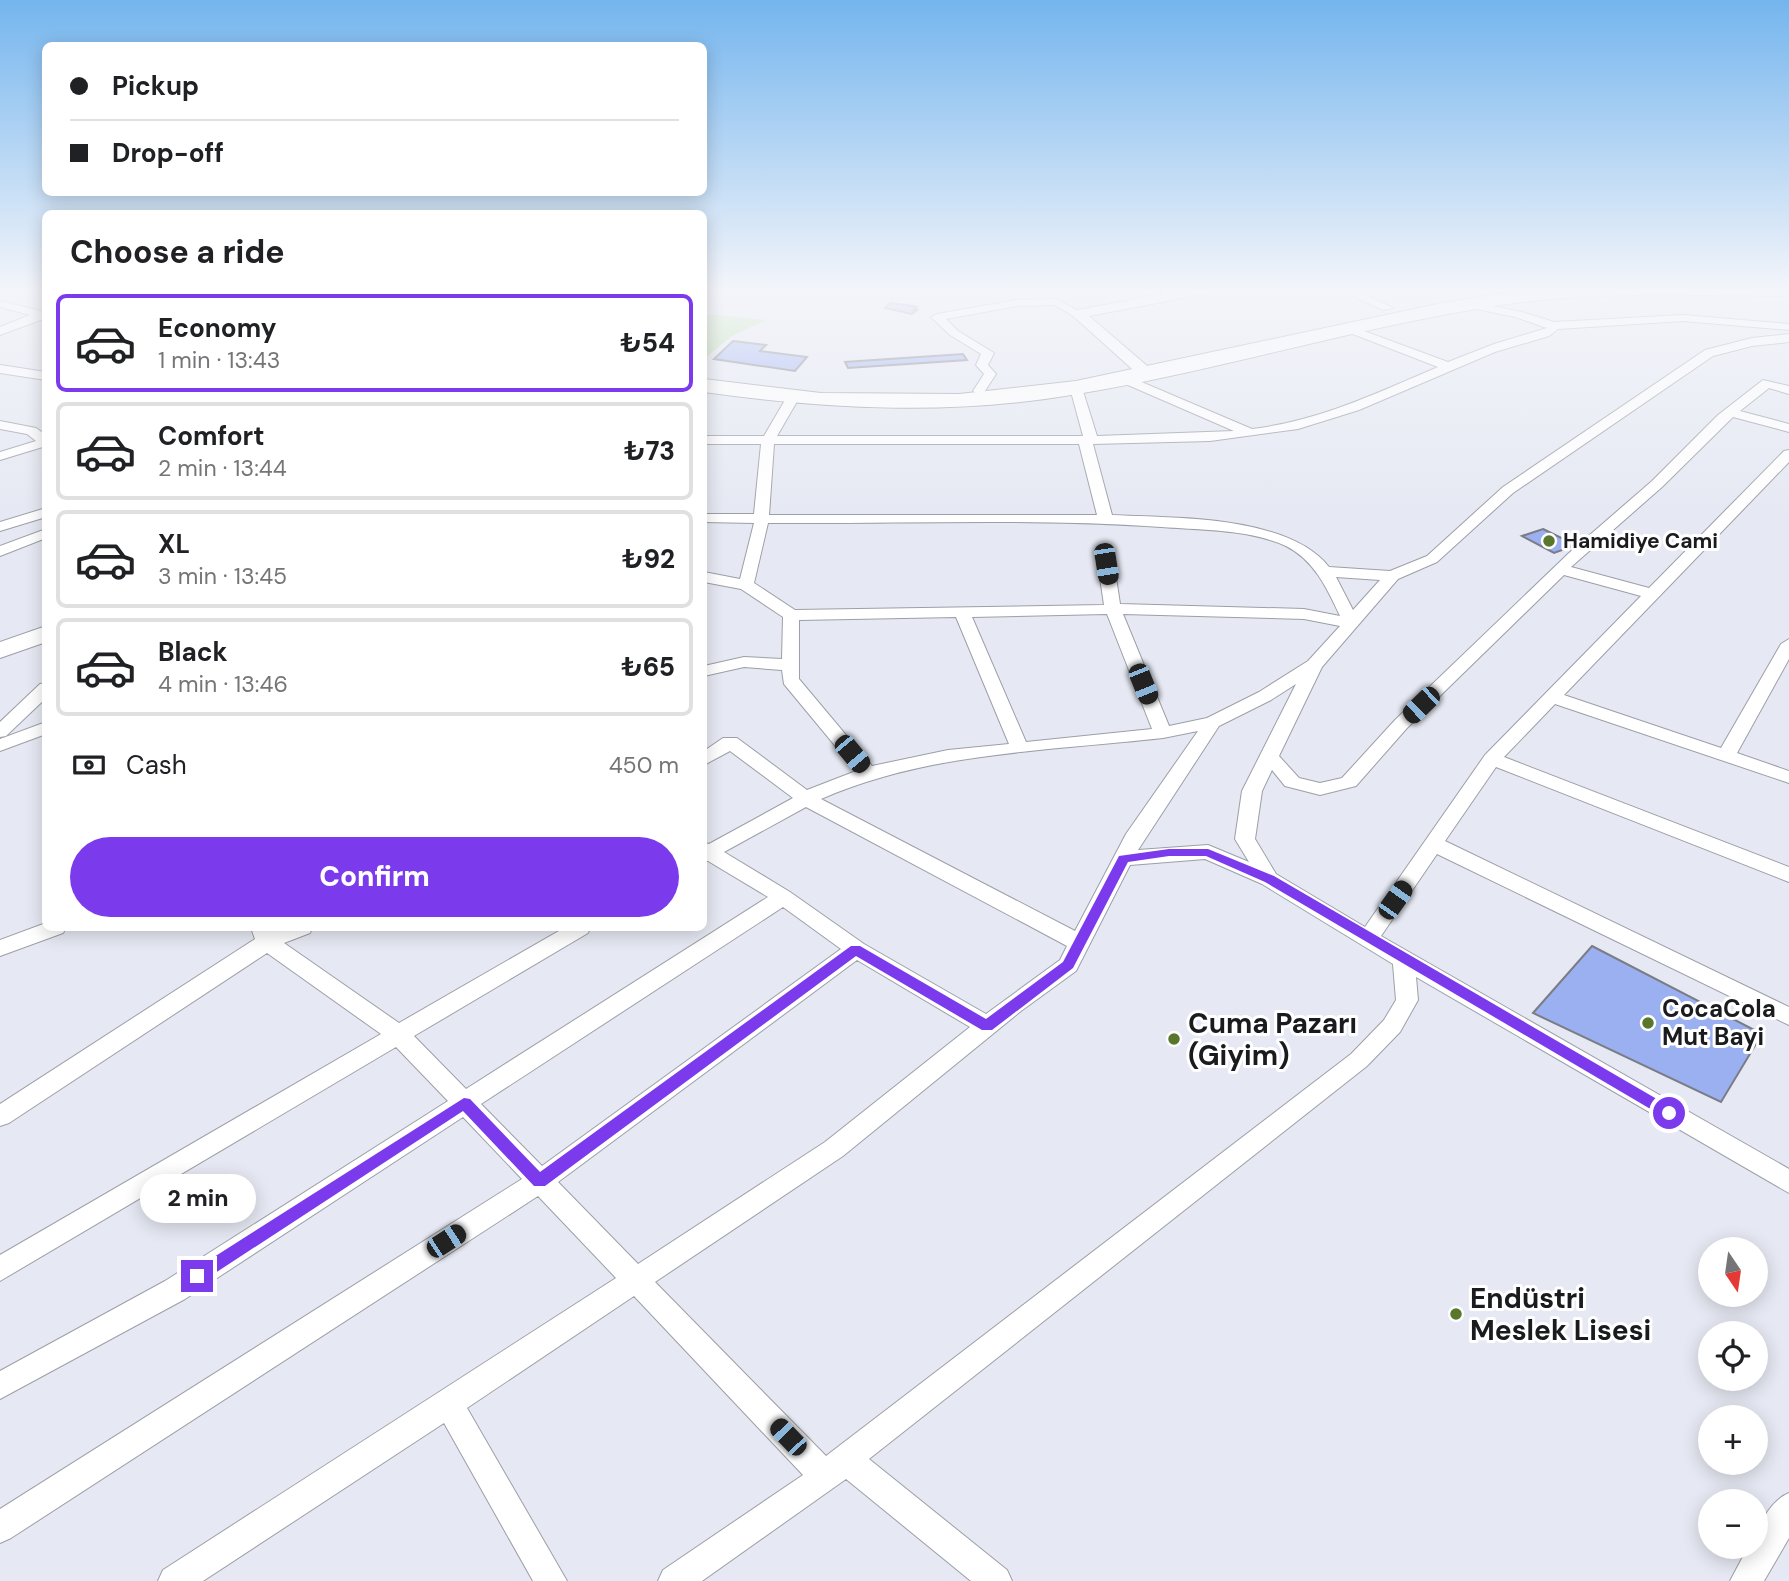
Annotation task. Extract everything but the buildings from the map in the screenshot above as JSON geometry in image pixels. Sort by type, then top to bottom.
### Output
[{"type":"highway","points":[[707,386],[793,398],[894,402],[959,401],[1076,388],[1181,362]]},
{"type":"highway","points":[[707,375],[835,391],[919,394],[1065,382],[1137,373],[1191,362]]},
{"type":"main road","points":[[0,650],[42,634]]},
{"type":"street","points":[[979,391],[990,374],[982,365],[984,362]]},
{"type":"street","points":[[1126,362],[1137,373],[1251,433]]},
{"type":"street","points":[[1436,362],[1450,367]]},
{"type":"street","points":[[707,440],[1208,438],[1312,421],[1382,398],[1462,362]]},
{"type":"street","points":[[1269,879],[1245,839],[1252,791],[1314,665],[1392,576],[1432,559],[1508,490],[1696,362]]},
{"type":"street","points":[[0,369],[42,375]]},
{"type":"street","points":[[1269,756],[1292,782],[1320,789],[1349,782],[1401,724],[1561,569],[1657,484],[1731,412],[1767,383],[1789,390]]},
{"type":"street","points":[[1076,388],[1105,518]]},
{"type":"street","points":[[746,585],[762,519],[761,500],[768,440],[793,398]]},
{"type":"street","points":[[1731,412],[1789,428]]},
{"type":"street","points":[[0,425],[31,431],[42,439]]},
{"type":"street","points":[[0,456],[42,443]]},
{"type":"street","points":[[1369,937],[1492,759],[1789,454]]},
{"type":"street","points":[[0,527],[42,513]]},
{"type":"street","points":[[707,518],[1105,518],[1203,526],[1266,535],[1293,544],[1327,572],[1351,623]]},
{"type":"street","points":[[0,551],[42,535]]},
{"type":"street","points":[[1106,564],[1113,609],[1163,733]]},
{"type":"street","points":[[1561,569],[1651,594]]},
{"type":"street","points":[[1327,572],[1392,576]]},
{"type":"street","points":[[707,578],[746,585],[791,615],[1113,609],[1304,614],[1351,623]]},
{"type":"street","points":[[962,612],[1020,749]]},
{"type":"street","points":[[791,615],[790,680],[868,772]]},
{"type":"street","points":[[1726,755],[1789,645]]},
{"type":"street","points":[[707,670],[744,662],[791,665]]},
{"type":"street","points":[[707,851],[806,799],[868,772],[948,757],[1163,733],[1213,722],[1265,696],[1314,665]]},
{"type":"street","points":[[0,732],[42,692]]},
{"type":"street","points":[[1552,698],[1789,777]]},
{"type":"street","points":[[173,1581],[450,1404],[834,1149],[987,1026],[1068,965],[1136,834],[1213,722]]},
{"type":"street","points":[[0,746],[42,729]]},
{"type":"street","points":[[707,757],[730,743],[806,799],[1080,943]]},
{"type":"street","points":[[1492,759],[1789,875]]},
{"type":"street","points":[[1434,844],[1789,1017]]},
{"type":"street","points":[[1123,859],[1169,853],[1208,852],[1269,879],[1789,1182]]},
{"type":"street","points":[[707,853],[783,898],[856,949],[987,1026]]},
{"type":"street","points":[[0,1387],[175,1290],[783,898]]},
{"type":"street","points":[[0,948],[47,931]]},
{"type":"street","points":[[0,1116],[264,935],[286,931]]},
{"type":"street","points":[[0,1269],[575,931]]},
{"type":"street","points":[[264,935],[398,1034],[636,1280],[835,1468],[996,1581]]},
{"type":"street","points":[[0,1527],[540,1181],[856,949]]},
{"type":"street","points":[[674,1581],[835,1468],[1359,1060],[1392,1026],[1407,1000],[1404,960]]},
{"type":"street","points":[[450,1404],[551,1581]]},
{"type":"street","points":[[1753,1578],[1789,1508]]},
{"type":"place","name":"Hamidiye Cami","points":[[1549,541]]},
{"type":"place","name":"CocaCola Mut Bayi","points":[[1648,1023]]},
{"type":"place","name":"Cuma Pazarı (Giyim)","points":[[1174,1039]]},
{"type":"place","name":"Endüstri Meslek Lisesi","points":[[1456,1314]]},
{"type":"route","points":[[197,1276],[464,1103],[540,1181],[856,949],[987,1026],[1068,965],[1123,859],[1169,853],[1208,852],[1269,879],[1669,1113]]}]
